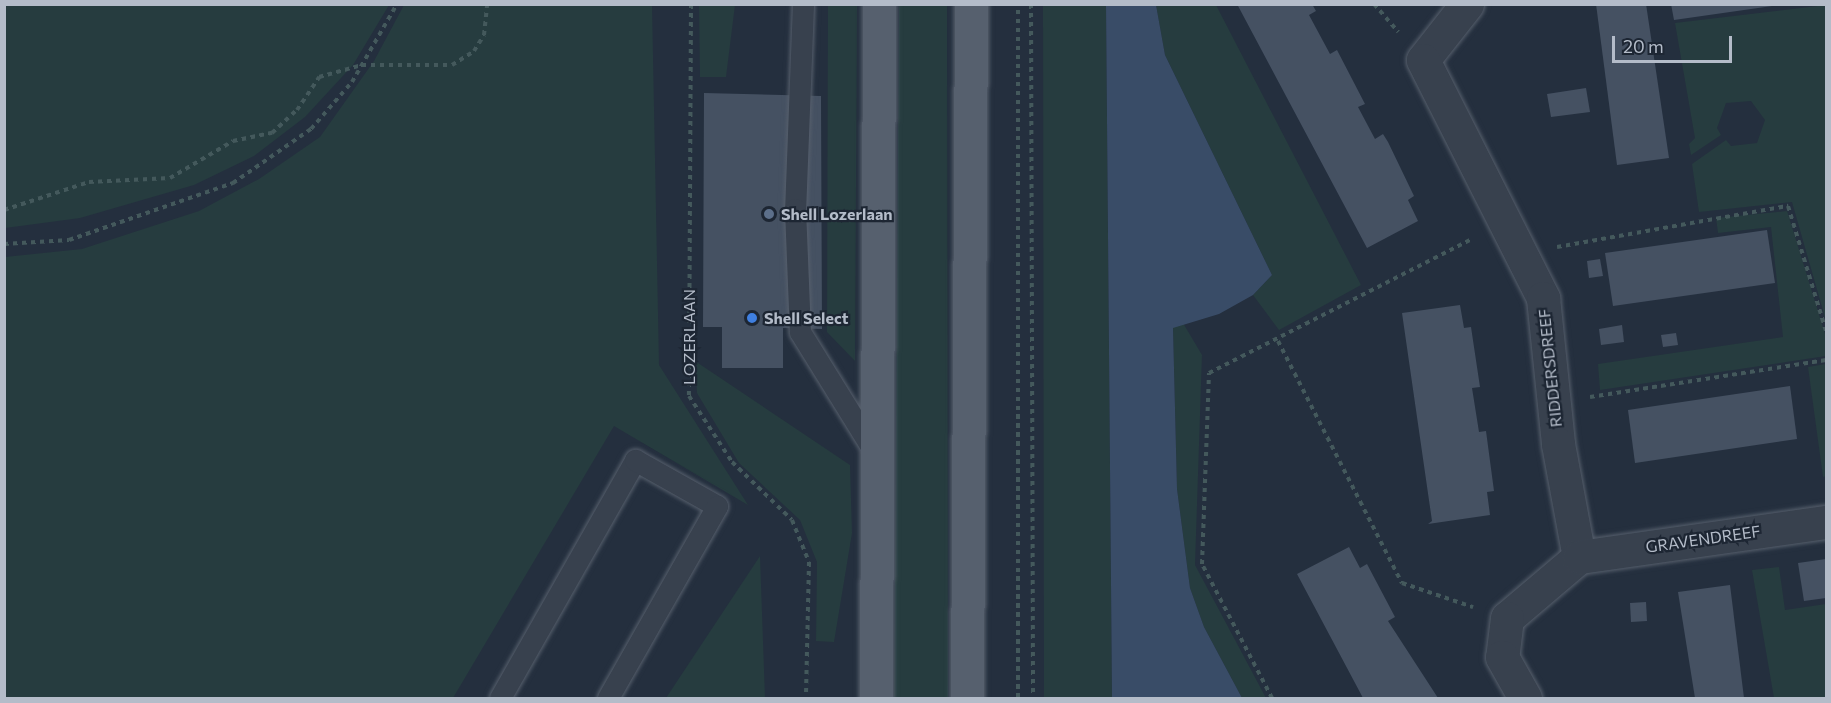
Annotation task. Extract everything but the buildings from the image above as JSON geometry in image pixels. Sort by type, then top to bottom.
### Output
[{"type":"main road","points":[[876,699],[879,4]]},
{"type":"main road","points":[[967,699],[971,4]]},
{"type":"street","name":"RIDDERSDREEF","points":[[1467,4],[1422,60],[1507,220],[1543,298],[1553,402],[1579,557]]},
{"type":"street","name":"GRAVENDREEF","points":[[1579,557],[1827,522]]},
{"type":"street","points":[[1525,699],[1502,657],[1507,618],[1579,557]]},
{"type":"lane","points":[[803,4],[795,209],[800,332],[876,454]]},
{"type":"lane","points":[[500,699],[635,460],[717,506],[608,699]]},
{"type":"path","points":[[4,244],[69,240],[233,183],[311,129],[362,65],[397,4]]},
{"type":"path","points":[[4,210],[89,182],[170,178],[233,141],[272,132],[297,110],[319,77],[362,65],[452,64],[474,51],[484,35],[487,4]]},
{"type":"path","name":"LOZERLAAN","points":[[691,4],[688,396],[732,462],[792,520],[805,551],[806,699]]},
{"type":"path","points":[[1018,4],[1018,699]]},
{"type":"path","points":[[1031,4],[1033,699]]},
{"type":"path","points":[[1522,253],[1788,206],[1827,331]]},
{"type":"path","points":[[1272,699],[1202,564],[1209,373],[1278,341],[1507,220]]},
{"type":"path","points":[[1278,341],[1402,583],[1507,618]]},
{"type":"path","points":[[1553,402],[1827,360]]},
{"type":"green space","points":[[4,5],[389,5],[353,65],[305,117],[254,156],[194,185],[80,218],[5,228]]},
{"type":"green space","points":[[404,5],[652,5],[659,365],[748,505],[614,426],[453,698],[5,698],[5,257],[82,249],[199,211],[259,179],[320,137],[374,61]]},
{"type":"green space","points":[[699,5],[735,5],[726,77],[700,77]]},
{"type":"green space","points":[[828,5],[857,5],[855,361],[827,332]]},
{"type":"green space","points":[[899,5],[947,5],[948,698],[894,698]]},
{"type":"green space","points":[[1043,5],[1106,5],[1112,698],[1044,698]]},
{"type":"green space","points":[[1156,5],[1216,5],[1361,285],[1279,330],[1253,295],[1272,275],[1165,55]]},
{"type":"green space","points":[[1826,5],[1826,321],[1792,202],[1699,212],[1692,164],[1726,140],[1731,146],[1757,143],[1765,120],[1751,101],[1726,103],[1717,128],[1721,135],[1691,155],[1689,144],[1695,138],[1675,23]]},
{"type":"green space","points":[[1787,211],[1826,337],[1826,356],[1600,390],[1598,364],[1783,337],[1771,227],[1718,233],[1716,218]]},
{"type":"green space","points":[[1183,323],[1202,355],[1195,565],[1266,698],[1242,698],[1204,627],[1190,588],[1177,489],[1173,327]]},
{"type":"green space","points":[[695,361],[850,465],[852,533],[834,642],[816,641],[817,562],[800,520],[739,463],[697,393]]},
{"type":"green space","points":[[1826,364],[1826,476],[1823,477],[1808,367]]},
{"type":"green space","points":[[760,556],[765,698],[666,698]]},
{"type":"green space","points":[[1779,567],[1785,610],[1826,604],[1826,698],[1774,698],[1752,570]]},
{"type":"water","points":[[1106,5],[1156,5],[1165,55],[1272,275],[1253,295],[1219,314],[1173,328],[1177,489],[1190,588],[1204,627],[1242,698],[1112,698]]},
{"type":"place","name":"Shell Lozerlaan","points":[[769,214]]},
{"type":"place","name":"Shell Select","points":[[752,318]]}]
